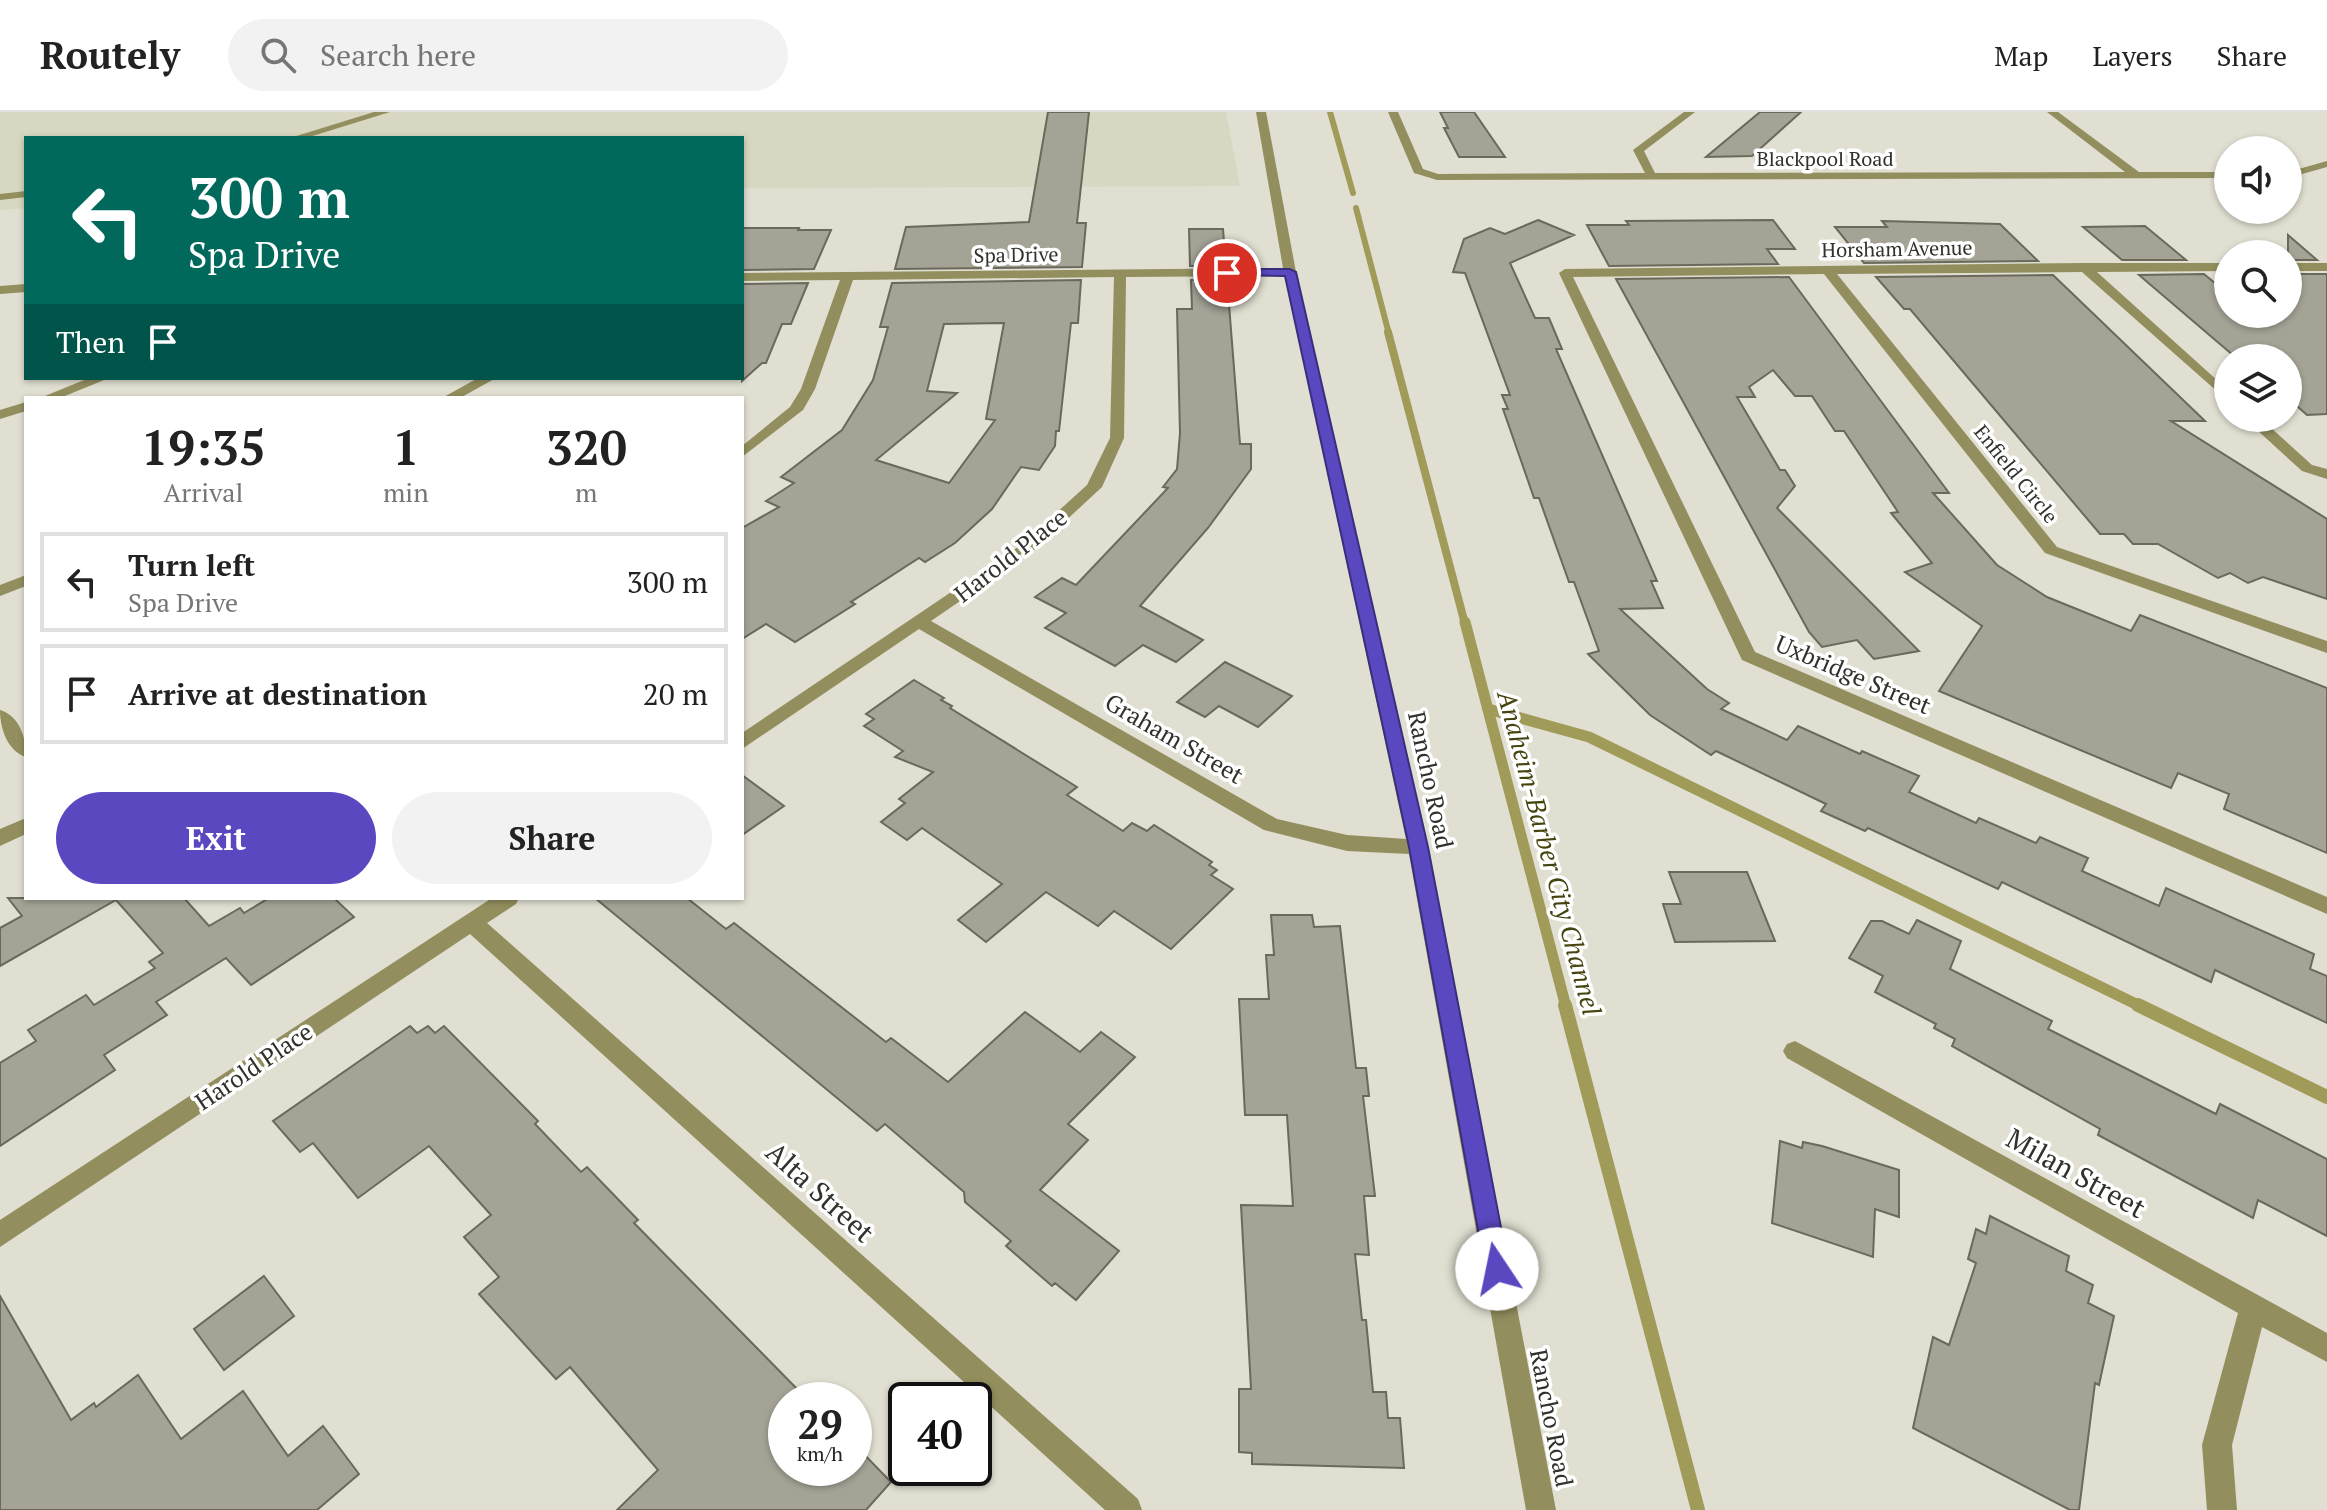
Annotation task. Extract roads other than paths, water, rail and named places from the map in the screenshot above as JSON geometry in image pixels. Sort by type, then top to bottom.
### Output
[{"type":"street","points":[[302,136],[383,112]]},
{"type":"street","name":"Rancho Road","points":[[1261,112],[1290,272],[1418,847],[1541,1510]]},
{"type":"street","name":"Blackpool Road","points":[[1393,112],[1418,171],[1437,177],[2214,175]]},
{"type":"street","points":[[1652,177],[1638,150],[1690,112]]},
{"type":"street","points":[[2052,112],[2136,175]]},
{"type":"street","points":[[2302,171],[2327,164]]},
{"type":"street","points":[[0,197],[24,194]]},
{"type":"street","points":[[2084,267],[2214,384]]},
{"type":"street","name":"Horsham Avenue","points":[[1565,273],[2214,267]]},
{"type":"street","points":[[2302,267],[2327,267]]},
{"type":"street","name":"Enfield Circle","points":[[1827,270],[2051,550],[2327,647]]},
{"type":"street","name":"Spa Drive","points":[[744,277],[1290,272]]},
{"type":"street","name":"Uxbridge Street","points":[[1565,273],[1748,656],[2327,906]]},
{"type":"street","name":"Harold Place","points":[[744,741],[1027,548],[1094,487],[1117,438],[1120,274]]},
{"type":"street","points":[[744,451],[796,410],[808,389],[848,276]]},
{"type":"street","points":[[0,290],[24,288]]},
{"type":"street","points":[[52,396],[96,380]]},
{"type":"street","points":[[453,396],[485,380]]},
{"type":"street","points":[[0,415],[24,407]]},
{"type":"street","points":[[2267,432],[2307,468],[2327,474]]},
{"type":"street","points":[[0,591],[24,581]]},
{"type":"street","name":"Graham Street","points":[[921,623],[1271,825],[1347,843],[1418,847]]},
{"type":"street","points":[[0,716],[24,747]]},
{"type":"street","points":[[0,838],[24,826]]},
{"type":"street","name":"Harold Place","points":[[0,1235],[505,900]]},
{"type":"street","name":"Alta Street","points":[[471,922],[1127,1510]]},
{"type":"street","name":"Milan Street","points":[[1795,1051],[2327,1348]]},
{"type":"street","points":[[2222,1510],[2217,1445],[2254,1306]]},
{"type":"waterway","name":"Anaheim-Barber City Channel","points":[[1330,112],[1353,193]]},
{"type":"waterway","name":"Anaheim-Barber City Channel","points":[[1356,208],[1389,334]]},
{"type":"waterway","name":"Anaheim-Barber City Channel","points":[[1388,332],[1465,624]]},
{"type":"waterway","name":"Anaheim-Barber City Channel","points":[[1465,622],[1566,1007]]},
{"type":"waterway","points":[[1488,709],[1589,737],[2142,1007]]},
{"type":"waterway","name":"Anaheim-Barber City Channel","points":[[1565,1005],[1698,1510]]},
{"type":"waterway","points":[[2138,1005],[2327,1097]]}]
